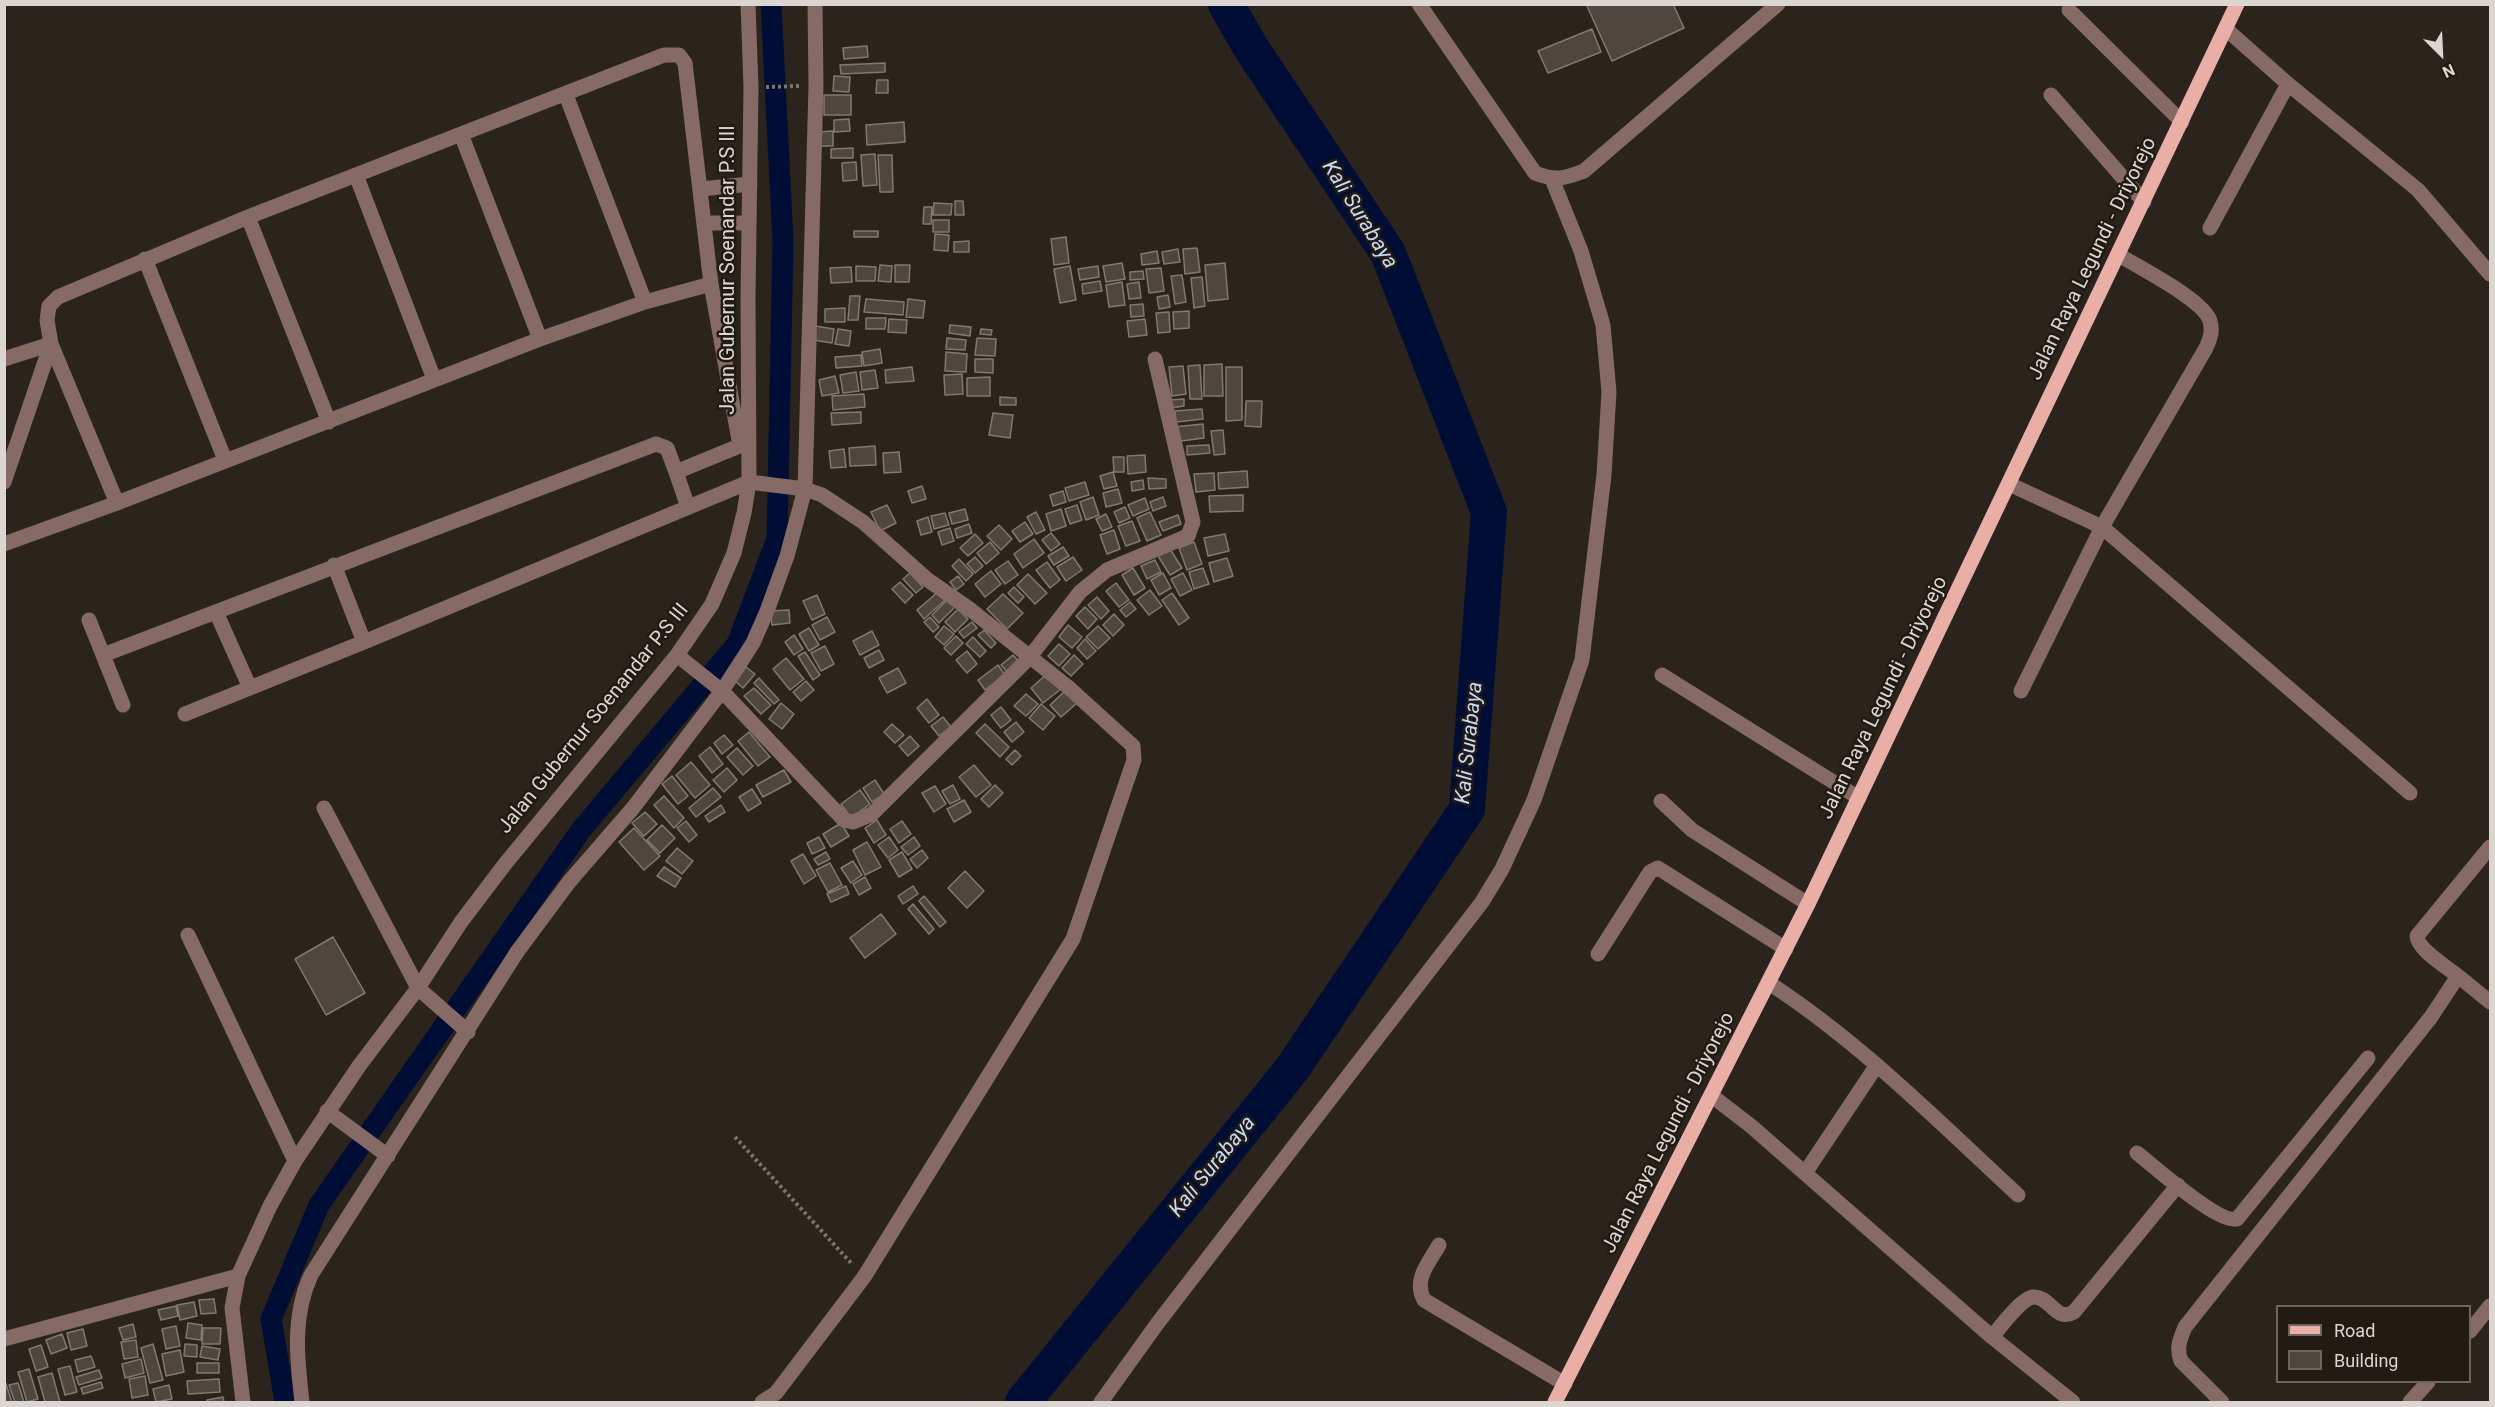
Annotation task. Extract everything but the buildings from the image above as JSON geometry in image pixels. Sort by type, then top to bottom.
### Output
[{"type":"main road","name":"Jalan Raya Legundi - Driyorejo","points":[[1555,1402],[1770,983],[2237,4]]},
{"type":"street","name":"Jalan Gubernur Soenandar P.S III","points":[[243,1402],[232,1308],[238,1276],[270,1206],[295,1161],[333,1115],[423,992],[461,922],[505,864],[682,659],[712,604],[734,553],[755,482],[745,444],[751,87],[748,4]]},
{"type":"street","points":[[302,1402],[298,1366],[298,1317],[311,1275],[388,1156],[464,1028],[556,900],[633,808],[717,687],[753,643],[767,611],[787,556],[801,488],[816,86],[815,4]]},
{"type":"street","points":[[1419,4],[1535,173],[1552,179],[1584,171],[1778,4]]},
{"type":"street","points":[[2069,10],[2182,122]]},
{"type":"street","points":[[2226,28],[2288,84],[2418,190],[2490,274]]},
{"type":"street","points":[[117,503],[51,344],[47,320],[50,306],[58,297],[248,217],[664,55],[679,55],[686,63],[711,284],[745,444],[676,472]]},
{"type":"street","points":[[2210,228],[2288,84]]},
{"type":"street","points":[[566,95],[645,302]]},
{"type":"street","points":[[2051,95],[2144,202]]},
{"type":"street","points":[[461,134],[540,339]]},
{"type":"street","points":[[357,175],[434,380]]},
{"type":"street","points":[[1101,1402],[1157,1324],[1482,902],[1502,870],[1534,800],[1582,660],[1604,475],[1609,392],[1603,325],[1581,251],[1552,179]]},
{"type":"street","points":[[701,189],[750,184]]},
{"type":"street","points":[[248,217],[329,422]]},
{"type":"street","points":[[705,223],[749,223]]},
{"type":"street","points":[[2021,691],[2102,527],[2206,348],[2212,333],[2210,319],[2200,305],[2118,255]]},
{"type":"street","points":[[145,259],[225,460]]},
{"type":"street","points":[[4,544],[329,422],[540,339],[645,302],[711,284]]},
{"type":"street","points":[[4,359],[51,344]]},
{"type":"street","points":[[4,482],[51,344]]},
{"type":"street","points":[[682,659],[717,687],[844,820],[853,822],[872,814],[1029,658],[1080,592],[1093,580],[1107,570],[1182,540],[1192,530],[1193,522],[1155,358]]},
{"type":"street","points":[[103,655],[656,444],[667,447],[688,507]]},
{"type":"street","points":[[185,714],[688,507],[755,482],[801,488],[822,495],[862,522],[928,580],[971,610],[1068,687],[1133,746],[1134,760],[1073,939],[864,1277],[776,1392],[762,1402]]},
{"type":"street","points":[[2009,484],[2102,527],[2410,793]]},
{"type":"street","points":[[334,566],[364,642]]},
{"type":"street","points":[[216,612],[250,688]]},
{"type":"street","points":[[89,620],[123,705]]},
{"type":"street","points":[[1662,675],[1859,798]]},
{"type":"street","points":[[1661,801],[1692,830],[1808,904]]},
{"type":"street","points":[[324,808],[423,992],[464,1028]]},
{"type":"street","points":[[2490,847],[2417,936],[2418,942],[2428,952],[2490,1002]]},
{"type":"street","points":[[1598,954],[1650,872],[1658,868],[1786,949]]},
{"type":"street","points":[[188,935],[295,1161]]},
{"type":"street","points":[[2222,1402],[2181,1361],[2178,1353],[2179,1344],[2185,1327],[2431,1017],[2458,976]]},
{"type":"street","points":[[1770,983],[1818,1017],[1877,1065],[2018,1195]]},
{"type":"street","points":[[2137,1153],[2205,1207],[2228,1220],[2237,1219],[2368,1058]]},
{"type":"street","points":[[1805,1173],[1877,1065]]},
{"type":"street","points":[[1712,1096],[1751,1126],[1992,1337],[2073,1402]]},
{"type":"street","points":[[333,1115],[388,1156]]},
{"type":"street","points":[[1992,1337],[2024,1301],[2032,1297],[2039,1298],[2060,1314],[2068,1315],[2074,1312],[2178,1185]]},
{"type":"street","points":[[1439,1245],[1420,1280],[1419,1287],[1424,1300],[1565,1384]]},
{"type":"street","points":[[4,1339],[238,1276]]},
{"type":"street","points":[[2471,1329],[2490,1306]]},
{"type":"street","points":[[2410,1402],[2427,1383]]},
{"type":"path","points":[[762,87],[803,86]]},
{"type":"path","points":[[735,1137],[864,1277]]},
{"type":"waterway","points":[[285,1402],[271,1319],[319,1205],[581,830],[737,644],[777,539],[783,241],[771,4]]},
{"type":"waterway","name":"Kali Surabaya","points":[[1023,1402],[1292,1069],[1467,809],[1489,512],[1388,253],[1251,48],[1226,4]]}]
